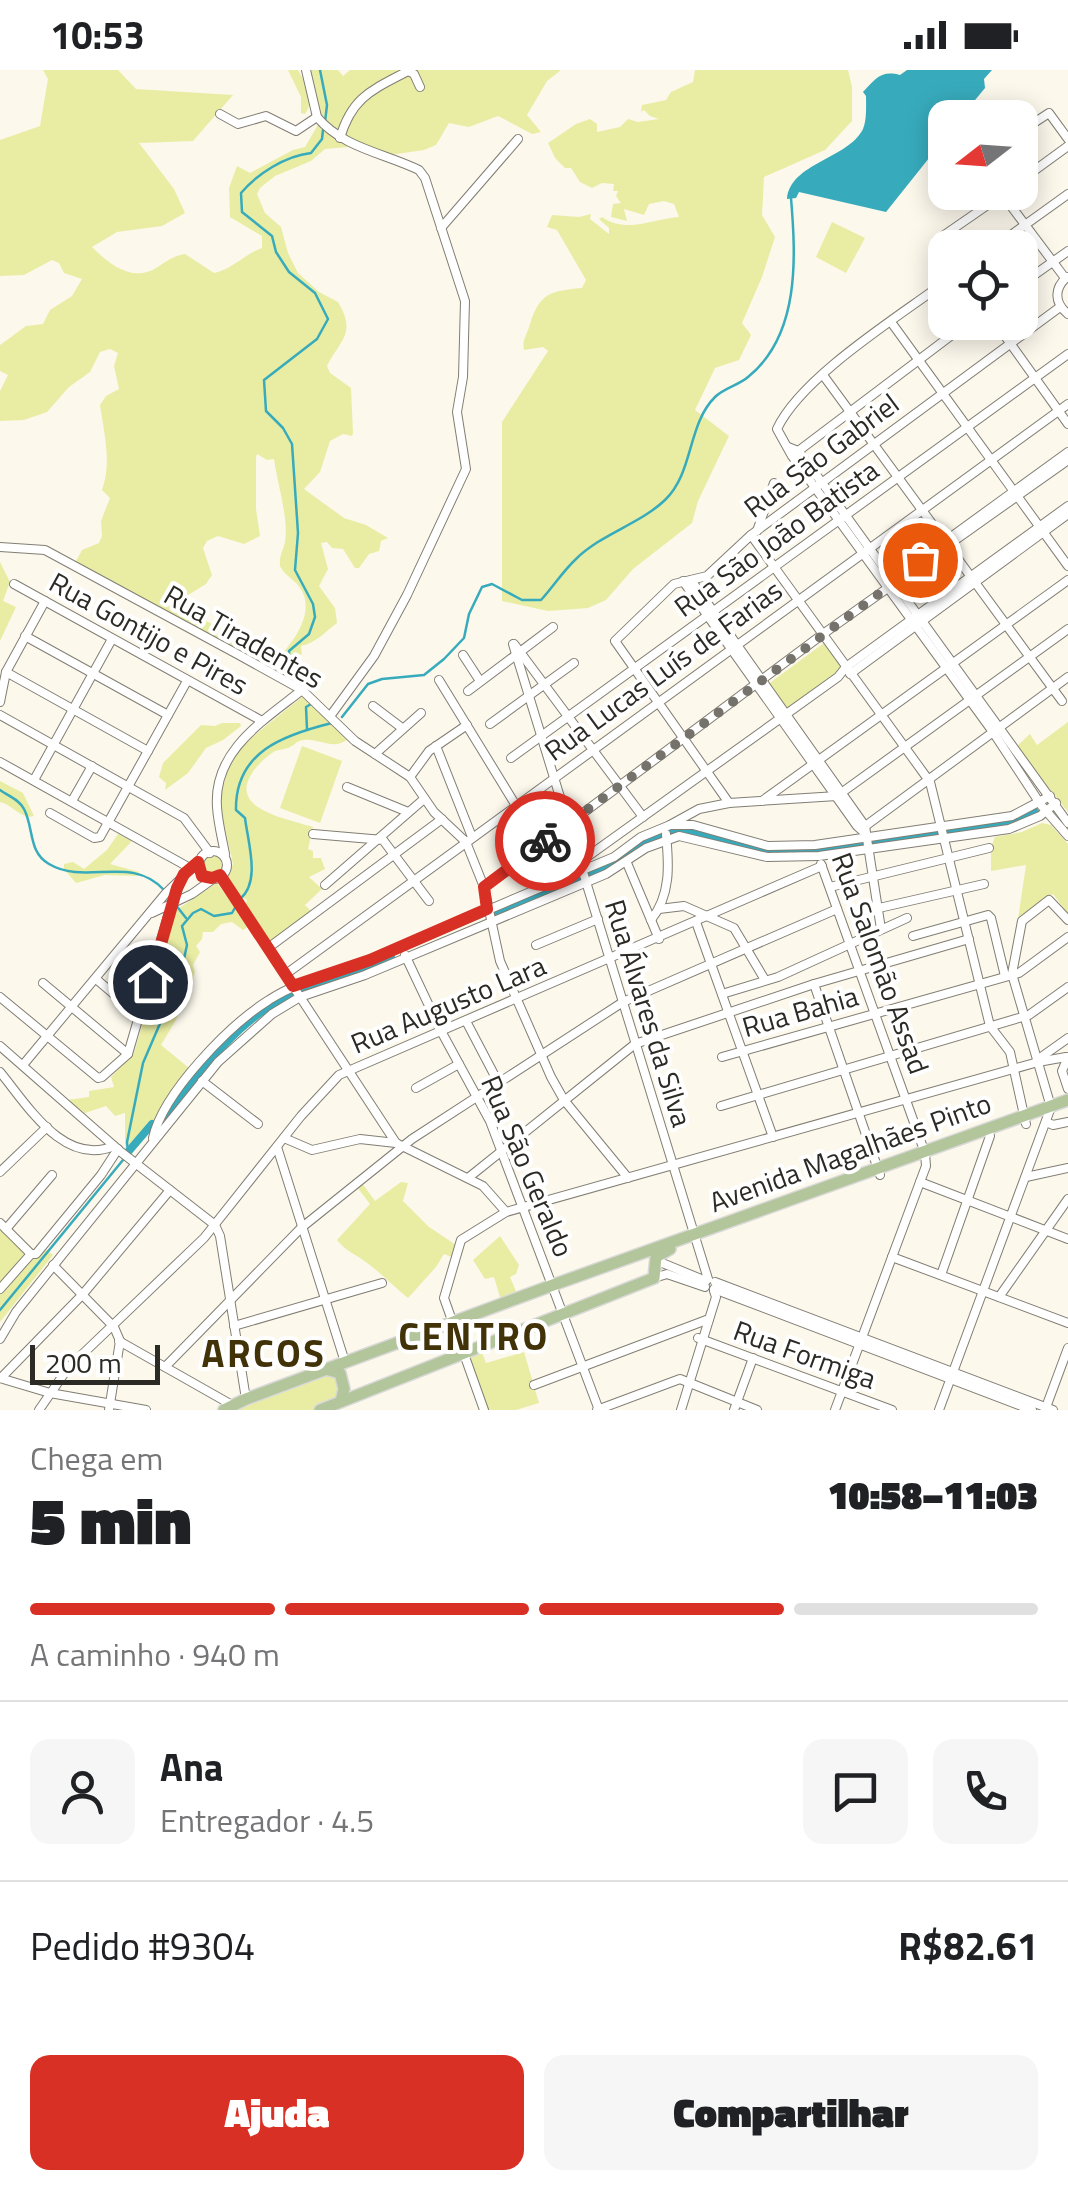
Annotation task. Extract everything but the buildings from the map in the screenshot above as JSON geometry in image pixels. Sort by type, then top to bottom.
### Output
[{"type":"main road","name":"Avenida Magalhães Pinto","points":[[1046,1115],[1068,1100]]},
{"type":"main road","name":"Avenida Magalhães Pinto","points":[[228,1408],[553,1284],[650,1254],[1025,1120],[1068,1109]]},
{"type":"main road","points":[[320,1410],[661,1276],[650,1254]]},
{"type":"main road","points":[[344,1362],[340,1369],[349,1397]]},
{"type":"main road","points":[[327,1370],[340,1373],[349,1397]]},
{"type":"street","points":[[306,70],[317,117],[340,138],[424,175],[465,301],[463,377],[457,406],[464,474],[408,595],[374,656],[330,715]]},
{"type":"street","points":[[340,138],[348,112],[361,99],[408,72],[414,74],[420,87]]},
{"type":"street","points":[[1038,120],[1049,113],[1068,142],[1038,166]]},
{"type":"street","points":[[220,114],[238,124],[268,117],[296,131],[317,117]]},
{"type":"street","points":[[441,228],[518,139]]},
{"type":"street","points":[[1017,230],[1068,194]]},
{"type":"street","points":[[951,230],[980,210]]},
{"type":"street","points":[[1014,210],[1067,277],[1058,288],[1064,310]]},
{"type":"street","points":[[1038,272],[1068,251]]},
{"type":"street","points":[[928,295],[823,374],[785,414],[778,427],[889,587],[1068,823]]},
{"type":"street","name":"Rua São Gabriel","points":[[633,670],[615,642],[674,584],[712,573],[754,533],[1010,344],[1064,310]]},
{"type":"street","points":[[891,322],[1068,566]]},
{"type":"street","points":[[793,451],[946,340]]},
{"type":"street","points":[[1007,340],[1068,424]]},
{"type":"street","name":"Rua São João Batista","points":[[511,758],[1068,354]]},
{"type":"street","points":[[823,374],[1062,701]]},
{"type":"street","name":"Rua Lucas Luís de Farias","points":[[286,974],[1068,404]]},
{"type":"street","points":[[484,887],[1068,456]]},
{"type":"street","points":[[774,483],[754,533],[928,780],[990,1026],[1010,1052],[1025,1120]]},
{"type":"street","points":[[584,873],[643,817],[1068,510]]},
{"type":"street","name":"Rua Tiradentes","points":[[0,548],[45,550],[302,690],[355,741],[410,776],[424,800],[469,840],[484,887],[488,917],[516,1000],[540,1055],[564,1100],[628,1178]]},
{"type":"street","points":[[687,580],[840,795],[866,838],[881,929]]},
{"type":"street","points":[[762,800],[1068,580]]},
{"type":"street","name":"Rua Gontijo e Pires","points":[[14,584],[262,721]]},
{"type":"street","points":[[0,702],[6,672],[44,601]]},
{"type":"street","points":[[468,691],[553,627]]},
{"type":"street","points":[[0,1338],[133,1161],[237,1043],[297,991],[406,958],[560,879],[627,863],[699,808],[840,795],[1068,629]]},
{"type":"street","points":[[26,636],[168,715]]},
{"type":"street","points":[[34,780],[112,639]]},
{"type":"street","name":"Rua Álvares da Silva","points":[[513,644],[710,1285]]},
{"type":"street","points":[[518,653],[643,817]]},
{"type":"street","points":[[464,655],[480,681]]},
{"type":"street","points":[[490,724],[574,663]]},
{"type":"street","points":[[633,670],[729,803]]},
{"type":"street","points":[[6,672],[148,751]]},
{"type":"street","points":[[866,838],[928,780],[1068,677]]},
{"type":"street","points":[[50,812],[96,838],[109,822],[187,680]]},
{"type":"street","points":[[440,680],[560,879]]},
{"type":"street","points":[[23,1065],[191,868],[219,853],[222,839],[216,802],[220,777],[235,747],[302,690]]},
{"type":"street","points":[[373,706],[402,728]]},
{"type":"street","points":[[375,754],[422,714]]},
{"type":"street","points":[[0,715],[187,820],[219,853],[228,867],[192,894],[145,919]]},
{"type":"street","points":[[410,776],[436,746],[467,725]]},
{"type":"street","points":[[996,730],[1040,802],[1068,836]]},
{"type":"street","points":[[436,746],[469,840]]},
{"type":"street","points":[[0,762],[198,873],[216,877],[400,1145]]},
{"type":"street","points":[[72,801],[92,766]]},
{"type":"street","points":[[347,787],[408,812]]},
{"type":"street","points":[[944,833],[1012,816],[1053,799]]},
{"type":"street","points":[[152,1143],[160,1117],[205,1058],[236,1026],[297,991],[401,946],[488,917],[584,873],[641,837],[666,831],[767,857],[866,838],[1016,827],[1047,812],[1053,799]]},
{"type":"street","points":[[325,885],[424,800]]},
{"type":"street","points":[[268,948],[442,819]]},
{"type":"street","points":[[650,920],[659,910],[668,877],[666,831]]},
{"type":"street","points":[[312,834],[379,839],[429,901]]},
{"type":"street","points":[[830,887],[989,848]]},
{"type":"street","name":"Rua Salomão Assad","points":[[817,850],[925,1156]]},
{"type":"street","points":[[627,863],[658,938]]},
{"type":"street","name":"Rua Augusto Lara","points":[[39,1410],[68,1368],[179,1266],[320,1092],[349,1069],[822,866]]},
{"type":"street","points":[[0,997],[102,1078],[128,1054],[171,907],[191,868]]},
{"type":"street","points":[[879,908],[984,884]]},
{"type":"street","points":[[1008,975],[1022,921],[1049,900],[1068,920]]},
{"type":"street","points":[[659,910],[684,906],[737,931],[765,980]]},
{"type":"street","points":[[165,1367],[301,1228],[400,1145],[622,1002],[838,909]]},
{"type":"street","points":[[913,936],[988,915],[991,918],[1038,1061],[1046,1115],[939,1410]]},
{"type":"street","points":[[722,994],[765,980],[907,918]]},
{"type":"street","points":[[536,945],[598,919]]},
{"type":"street","points":[[696,922],[774,1137]]},
{"type":"street","name":"Rua Bahia","points":[[722,1057],[1019,973],[1068,937]]},
{"type":"street","points":[[468,1178],[635,1044],[728,1011],[969,938]]},
{"type":"street","name":"Rua São Geraldo","points":[[401,946],[502,1150],[598,1410]]},
{"type":"street","points":[[96,979],[141,1017]]},
{"type":"street","points":[[44,983],[128,1054]]},
{"type":"street","points":[[814,984],[879,1172]]},
{"type":"street","points":[[721,1106],[1029,1015],[1068,987]]},
{"type":"street","points":[[466,1021],[498,1082]]},
{"type":"street","points":[[1038,1061],[1068,1038]]},
{"type":"street","points":[[0,1046],[118,1149],[215,1225],[246,1399]]},
{"type":"street","points":[[484,1410],[444,1298],[458,1244],[506,1212],[1038,1061],[1067,1057],[1062,1071],[1068,1090]]},
{"type":"street","points":[[416,1088],[459,1064]]},
{"type":"street","points":[[0,1072],[4,1084],[47,1127],[78,1150],[118,1149]]},
{"type":"street","points":[[202,1081],[258,1124]]},
{"type":"street","points":[[1046,1115],[1054,1125],[1068,1122]]},
{"type":"street","points":[[160,1117],[168,1123]]},
{"type":"street","points":[[0,1172],[47,1127]]},
{"type":"street","points":[[941,1276],[989,1133]]},
{"type":"street","points":[[284,1138],[312,1150],[360,1140],[400,1145],[483,1186],[506,1212]]},
{"type":"street","points":[[277,1146],[344,1362]]},
{"type":"street","points":[[0,1289],[31,1254],[36,1254],[102,1176],[118,1149]]},
{"type":"street","points":[[836,1410],[920,1182],[925,1156]]},
{"type":"street","points":[[1026,1177],[1068,1168]]},
{"type":"street","points":[[31,1254],[3,1226],[52,1175]]},
{"type":"street","points":[[920,1182],[1068,1239]]},
{"type":"street","points":[[146,1410],[110,1407],[0,1378],[83,1294],[170,1190]]},
{"type":"street","points":[[998,1297],[1068,1199]]},
{"type":"street","points":[[650,1254],[710,1285],[1048,1409],[1068,1348]]},
{"type":"street","points":[[892,1257],[1068,1323]]},
{"type":"street","points":[[53,1265],[83,1294],[120,1341],[228,1408]]},
{"type":"street","points":[[0,1270],[9,1278]]},
{"type":"street","points":[[661,1276],[710,1285]]},
{"type":"street","points":[[234,1326],[382,1282]]},
{"type":"street","points":[[679,1410],[716,1297],[710,1285]]},
{"type":"street","points":[[534,1386],[706,1320]]},
{"type":"street","name":"Rua Formiga","points":[[700,1339],[892,1410]]},
{"type":"street","points":[[110,1407],[120,1341]]},
{"type":"street","points":[[735,1406],[753,1358]]},
{"type":"street","points":[[952,1376],[1032,1410]]},
{"type":"street","points":[[598,1410],[675,1380],[735,1406],[756,1410]]},
{"type":"street","points":[[349,1397],[358,1410]]},
{"type":"green space","points":[[43,70],[118,70],[136,89],[233,95],[193,141],[139,143],[174,189],[185,213],[162,226],[117,232],[92,247],[113,265],[129,272],[147,272],[185,254],[214,273],[262,248],[262,236],[230,217],[229,188],[237,166],[250,173],[305,147],[319,123],[348,147],[325,149],[311,161],[275,176],[257,194],[265,213],[281,227],[298,273],[319,292],[338,302],[346,322],[344,336],[327,366],[330,373],[351,388],[353,433],[330,441],[320,472],[304,489],[344,518],[388,538],[359,568],[355,568],[343,549],[321,543],[328,569],[319,586],[335,608],[337,623],[316,640],[301,646],[302,654],[293,661],[281,655],[299,630],[305,601],[296,583],[280,566],[285,523],[274,459],[257,454],[256,457],[260,536],[244,544],[218,536],[207,541],[203,548],[212,575],[206,584],[188,595],[199,617],[237,635],[251,658],[75,563],[82,550],[99,543],[101,521],[110,498],[102,490],[107,458],[100,405],[106,396],[119,389],[114,366],[118,353],[110,349],[100,352],[90,372],[69,387],[47,412],[24,420],[0,421],[0,391],[8,375],[0,371],[0,345],[26,326],[43,324],[50,310],[72,296],[82,279],[64,273],[59,263],[52,260],[24,275],[0,276],[0,140],[40,126],[48,79]]},
{"type":"green space","points":[[288,70],[298,70],[306,86],[310,103],[305,114],[301,113],[301,97]]},
{"type":"green space","points":[[308,70],[338,70],[343,76],[350,70],[561,70],[547,81],[527,115],[541,132],[532,134],[498,116],[469,127],[449,123],[436,145],[390,155],[356,146],[322,119]]},
{"type":"green space","points":[[695,70],[848,70],[852,121],[825,150],[764,177],[762,215],[775,237],[742,323],[751,335],[739,360],[715,368],[695,410],[729,436],[698,501],[692,523],[633,569],[606,600],[588,608],[548,611],[502,601],[502,422],[548,351],[543,347],[524,350],[537,307],[546,296],[582,288],[586,280],[557,230],[547,227],[552,215],[591,214],[590,219],[609,234],[609,228],[599,219],[602,217],[630,225],[679,217],[674,204],[664,201],[649,204],[644,215],[624,209],[627,221],[611,217],[613,204],[621,203],[616,196],[618,191],[613,191],[614,184],[602,183],[592,188],[580,182],[571,168],[565,168],[555,158],[548,143],[590,119],[597,124],[597,132],[620,127],[628,119],[659,119],[641,112],[642,105],[666,100],[671,92],[693,82]]},
{"type":"green space","points":[[832,222],[865,238],[846,273],[816,257]]},
{"type":"green space","points":[[0,562],[10,582],[3,601],[16,607],[0,641]]},
{"type":"green space","points":[[824,643],[842,668],[785,710],[767,685]]},
{"type":"green space","points":[[302,697],[348,739],[332,744],[304,740],[275,751],[260,763],[248,781],[247,793],[256,806],[313,827],[308,849],[313,851],[313,858],[321,858],[325,869],[309,877],[322,889],[305,905],[313,913],[269,946],[244,907],[247,900],[236,893],[226,878],[233,864],[219,802],[230,762],[246,742]]},
{"type":"green space","points":[[1068,722],[1068,812],[1016,747],[1030,734],[1037,745]]},
{"type":"green space","points":[[201,725],[241,726],[206,748],[188,773],[165,790],[166,783],[159,777],[163,763]]},
{"type":"green space","points":[[302,746],[342,761],[320,823],[280,808]]},
{"type":"green space","points":[[0,781],[23,793],[34,816],[25,816],[0,802]]},
{"type":"green space","points":[[1042,823],[1051,825],[1068,844],[1068,914],[1053,894],[1018,919],[1026,865],[991,871],[991,847],[995,837]]},
{"type":"green space","points":[[118,834],[132,841],[110,864],[139,872],[138,876],[105,875],[76,883],[64,864],[73,862],[84,869],[107,850]]},
{"type":"green space","points":[[213,853],[225,865],[213,877],[201,865]]},
{"type":"green space","points":[[217,883],[249,926],[243,930],[232,922],[221,924],[213,932],[203,932],[196,946],[200,952],[193,965],[195,972],[176,1020],[161,1045],[189,1068],[164,1101],[156,1120],[129,1148],[126,1142],[125,1152],[125,1113],[115,1116],[106,1106],[82,1114],[67,1100],[114,1087],[111,1077],[134,1053],[176,910]]},
{"type":"green space","points":[[401,1182],[408,1183],[403,1201],[429,1227],[456,1245],[452,1257],[444,1254],[408,1298],[337,1240],[370,1204],[357,1187],[362,1183],[375,1201]]},
{"type":"green space","points":[[0,1224],[35,1259],[45,1249],[53,1255],[0,1322]]},
{"type":"green space","points":[[500,1236],[519,1265],[510,1277],[518,1296],[501,1301],[494,1277],[485,1279],[473,1260]]},
{"type":"green space","points":[[481,1350],[486,1363],[524,1352],[539,1403],[516,1410],[486,1410],[469,1355]]},
{"type":"green space","points":[[334,1371],[343,1395],[319,1410],[225,1410]]},
{"type":"water","points":[[907,70],[992,70],[975,100],[928,100],[928,159],[886,212],[799,192],[796,198],[787,199],[798,177],[856,139],[865,121],[863,92],[879,77],[900,75]]},
{"type":"waterway","points":[[320,70],[327,105],[325,122]]},
{"type":"waterway","points":[[310,690],[300,674],[289,667],[289,651],[309,634],[315,617],[313,604],[295,570],[298,533],[292,444],[266,411],[264,380],[317,339],[328,319],[315,293],[289,272],[276,252],[272,236],[242,212],[241,193],[272,167],[311,153],[322,139],[323,130]]},
{"type":"waterway","points":[[342,717],[368,684],[424,675],[444,659],[464,638],[469,614],[482,587],[492,584],[522,600],[541,600],[586,550],[665,500],[681,476],[706,408],[719,394],[748,377],[777,340],[791,294],[791,198]]},
{"type":"waterway","points":[[307,729],[306,707],[311,704]]},
{"type":"waterway","points":[[240,899],[252,872],[245,818],[236,810],[244,774],[265,749],[332,723]]},
{"type":"waterway","points":[[0,790],[22,806],[34,846],[49,864],[78,872],[137,874],[164,890]]},
{"type":"waterway","points":[[590,875],[616,864],[647,841],[672,832],[691,831],[749,849],[810,852],[1002,825],[1035,812]]},
{"type":"waterway","points":[[492,915],[579,880]]},
{"type":"waterway","points":[[175,904],[186,918]]},
{"type":"waterway","points":[[128,1152],[143,1063],[180,977],[187,945],[182,926],[201,909],[214,916],[232,913],[236,906]]},
{"type":"waterway","points":[[166,1116],[236,1033],[270,1006],[313,985],[392,959]]},
{"type":"waterway","points":[[128,1152],[152,1124]]},
{"type":"waterway","points":[[0,1310],[123,1160]]},
{"type":"way so far","points":[[545,841],[920,560]]},
{"type":"district","name":"CENTRO","points":[[474,1336]]},
{"type":"district","name":"ARCOS","points":[[264,1353]]},
{"type":"route","points":[[150,982],[177,888],[184,874],[198,862],[198,873],[202,876],[220,875],[293,986],[370,960],[487,909],[484,887],[545,841]]}]
